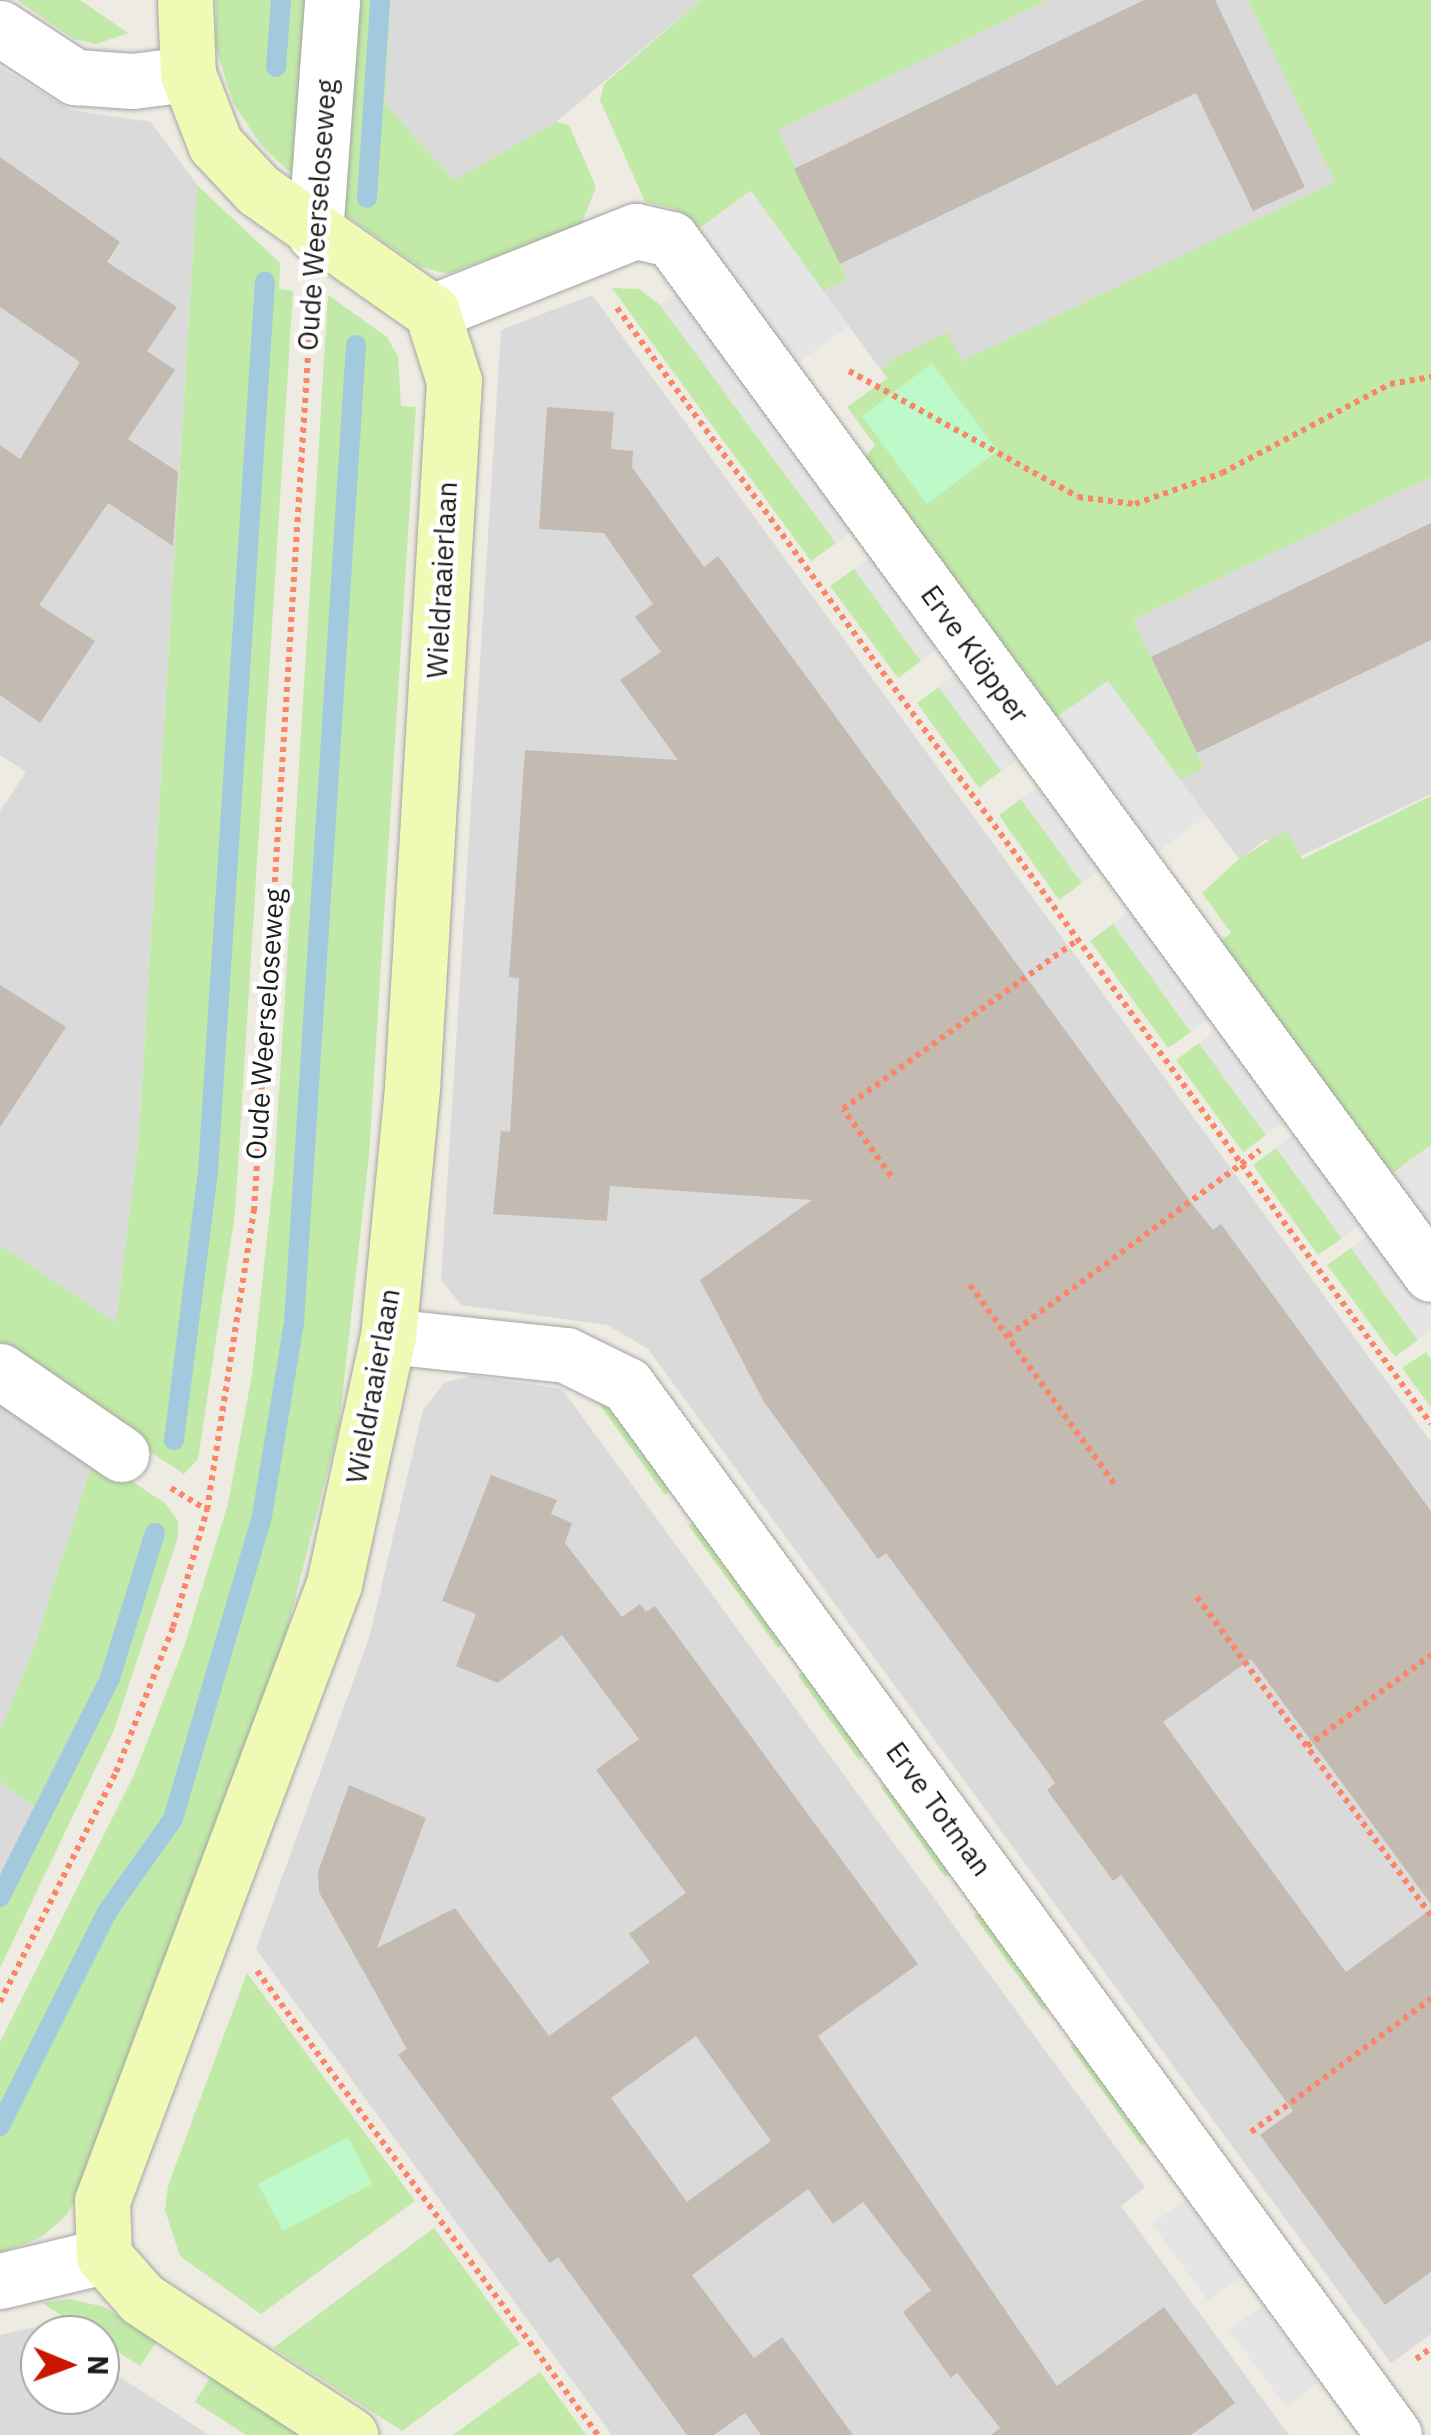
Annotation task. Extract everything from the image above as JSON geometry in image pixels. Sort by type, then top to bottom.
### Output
[{"type":"street","points":[[185,0],[188,74],[215,144],[258,190],[315,234],[394,280],[432,312]]},
{"type":"street","name":"Oude Weerseloseweg","points":[[315,234],[332,0]]},
{"type":"street","points":[[0,28],[75,77],[133,81],[188,74]]},
{"type":"street","name":"Erve Klöpper","points":[[432,312],[636,231],[671,239],[1431,1274]]},
{"type":"street","name":"Wieldraaierlaan","points":[[104,2256],[102,2201],[334,1584],[388,1336],[412,1088],[454,382],[432,312]]},
{"type":"street","name":"Erve Totman","points":[[388,1336],[566,1355],[627,1385],[1202,2167],[1394,2435]]},
{"type":"street","points":[[0,1371],[121,1454]]},
{"type":"street","points":[[0,2281],[104,2256],[142,2298],[350,2435]]},
{"type":"path","name":"Oude Weerseloseweg","points":[[0,2002],[116,1772],[173,1626],[207,1510],[235,1354],[254,1211],[315,234]]},
{"type":"path","points":[[578,254],[1431,1424]]},
{"type":"path","points":[[844,368],[1078,497],[1135,504],[1222,473],[1390,384],[1431,376]]},
{"type":"path","points":[[891,1176],[843,1109],[1076,941]]},
{"type":"path","points":[[1008,1336],[1312,1112]]},
{"type":"path","points":[[970,1285],[1117,1487]]},
{"type":"path","points":[[1198,1597],[1431,1915]]},
{"type":"path","points":[[1308,1746],[1431,1656]]},
{"type":"path","points":[[212,1910],[598,2435]]},
{"type":"path","points":[[1202,2167],[1431,1999]]},
{"type":"shaded area","points":[[391,0],[701,0],[556,122],[454,180],[385,104]]},
{"type":"shaded area","points":[[1048,0],[1248,0],[1336,182],[962,361],[895,358],[881,370],[823,291],[847,279],[778,130]]},
{"type":"shaded area","points":[[0,67],[71,110],[151,122],[197,185],[139,1135],[116,1324],[0,1245],[0,811],[26,772],[0,755]]},
{"type":"shaded area","points":[[751,191],[849,326],[795,365],[698,230]]},
{"type":"shaded area","points":[[682,290],[856,528],[836,543],[660,305]]},
{"type":"shaded area","points":[[592,295],[1431,1442],[1431,2334],[1391,2363],[648,1349],[607,1325],[461,1305],[441,1280],[501,330]]},
{"type":"shaded area","points":[[1431,477],[1431,794],[1298,857],[1266,839],[1239,859],[1180,780],[1204,767],[1133,620]]},
{"type":"shaded area","points":[[875,553],[942,645],[921,661],[854,569]]},
{"type":"shaded area","points":[[961,671],[1022,756],[1001,771],[939,687]]},
{"type":"shaded area","points":[[1108,681],[1207,816],[1153,855],[1054,719]]},
{"type":"shaded area","points":[[1042,783],[1103,868],[1082,883],[1021,799]]},
{"type":"shaded area","points":[[1134,909],[1212,1016],[1191,1032],[1113,924]]},
{"type":"shaded area","points":[[1220,1028],[1287,1119],[1266,1135],[1199,1043]]},
{"type":"shaded area","points":[[1297,1132],[1364,1222],[1342,1238],[1277,1148]]},
{"type":"shaded area","points":[[1431,1145],[1431,1235],[1389,1176]]},
{"type":"shaded area","points":[[1371,1232],[1431,1314],[1431,1330],[1418,1340],[1351,1248]]},
{"type":"shaded area","points":[[473,1376],[562,1389],[1145,2187],[1121,2206],[1289,2435],[612,2435],[256,1949],[370,1635],[423,1410],[445,1382]]},
{"type":"shaded area","points":[[0,1401],[92,1463],[33,1650],[0,1730]]},
{"type":"shaded area","points":[[0,1782],[35,1807],[0,1877]]},
{"type":"shaded area","points":[[1185,2200],[1241,2277],[1208,2301],[1152,2224]]},
{"type":"shaded area","points":[[1262,2306],[1318,2383],[1286,2407],[1229,2330]]},
{"type":"shaded area","points":[[20,2330],[20,2415],[120,2415],[120,2377],[209,2435],[0,2435],[0,2335]]},
{"type":"green space","points":[[17,0],[80,0],[128,33],[96,44],[74,39]]},
{"type":"green space","points":[[216,0],[313,0],[299,181],[261,145],[234,104],[216,49]]},
{"type":"green space","points":[[348,0],[391,0],[385,104],[454,180],[556,122],[569,125],[596,187],[581,225],[448,274],[419,266],[334,207]]},
{"type":"green space","points":[[701,0],[1048,0],[778,130],[847,279],[823,291],[751,191],[698,229],[675,209],[645,202],[600,100],[604,84]]},
{"type":"green space","points":[[1248,0],[1431,0],[1431,477],[1133,620],[1204,768],[1180,780],[1108,681],[1054,719],[864,458],[875,445],[847,407],[888,378],[881,370],[895,358],[947,332],[962,361],[1335,182]]},
{"type":"green space","points":[[197,185],[280,263],[279,289],[293,291],[235,1213],[198,1459],[184,1474],[0,1354],[0,1245],[116,1323],[139,1135]]},
{"type":"green space","points":[[612,288],[639,289],[660,305],[836,543],[811,561]]},
{"type":"green space","points":[[328,295],[387,337],[398,357],[401,406],[416,407],[369,1156],[339,1426],[279,1662],[80,2191],[66,2216],[40,2238],[0,2253],[0,2042],[135,1773],[184,1647],[228,1504],[252,1375],[274,1174]]},
{"type":"green space","points":[[932,363],[998,451],[927,504],[862,416]]},
{"type":"green space","points":[[854,569],[921,661],[898,678],[830,586]]},
{"type":"green space","points":[[939,687],[1001,771],[979,788],[917,703]]},
{"type":"green space","points":[[1431,796],[1431,1145],[1389,1176],[1218,943],[1231,933],[1202,893],[1239,859],[1287,830],[1302,859]]},
{"type":"green space","points":[[1021,799],[1082,883],[1059,900],[999,815]]},
{"type":"green space","points":[[1113,924],[1191,1032],[1168,1048],[1090,941]]},
{"type":"green space","points":[[1199,1043],[1266,1135],[1243,1152],[1176,1060]]},
{"type":"green space","points":[[1276,1148],[1342,1238],[1318,1255],[1253,1165]]},
{"type":"green space","points":[[1351,1248],[1418,1340],[1395,1357],[1327,1265]]},
{"type":"green space","points":[[1426,1352],[1431,1359],[1431,1407],[1402,1368]]},
{"type":"green space","points":[[584,1383],[590,1384],[677,1486],[665,1495]]},
{"type":"green space","points":[[92,1463],[108,1465],[166,1504],[178,1521],[178,1537],[114,1730],[0,1968],[0,1877],[35,1807],[0,1782],[0,1730],[33,1650]]},
{"type":"green space","points":[[695,1521],[783,1643],[778,1648],[688,1525]]},
{"type":"green space","points":[[804,1671],[865,1755],[859,1760],[798,1676]]},
{"type":"green space","points":[[887,1783],[952,1872],[945,1877],[881,1787]]},
{"type":"green space","points":[[980,1912],[1048,2007],[1043,2010],[974,1916]]},
{"type":"green space","points":[[247,1973],[415,2201],[261,2314],[180,2256],[165,2210],[168,2186]]},
{"type":"green space","points":[[1076,2042],[1150,2138],[1142,2146],[1070,2046]]},
{"type":"green space","points":[[348,2137],[372,2184],[283,2231],[258,2184]]},
{"type":"green space","points":[[434,2228],[520,2344],[402,2431],[273,2348]]},
{"type":"green space","points":[[70,2299],[104,2307],[116,2315],[61,2315],[42,2303]]},
{"type":"green space","points":[[120,2317],[157,2341],[140,2366],[120,2353]]},
{"type":"green space","points":[[540,2372],[586,2435],[453,2435]]},
{"type":"green space","points":[[211,2376],[303,2435],[246,2435],[195,2402]]},
{"type":"building","points":[[1144,0],[1215,0],[1305,187],[1253,211],[1196,93],[840,264],[794,169]]},
{"type":"building","points":[[0,157],[120,242],[107,262],[177,307],[147,351],[175,370],[128,439],[178,472],[173,546],[108,503],[39,605],[95,641],[40,723],[0,695],[0,445],[20,459],[80,362],[0,307]]},
{"type":"building","points":[[547,407],[614,412],[611,449],[633,451],[632,467],[704,567],[718,556],[1196,1209],[1213,1230],[1221,1224],[1431,1511],[1431,1904],[1251,1659],[1163,1722],[1346,1972],[1431,1909],[1431,2272],[1385,2305],[1260,2135],[1293,2111],[1121,1875],[1113,1881],[1047,1790],[1055,1783],[1049,1774],[886,1553],[878,1559],[764,1402],[700,1280],[812,1200],[610,1186],[607,1221],[493,1214],[501,1131],[510,1132],[519,978],[509,977],[525,750],[678,760],[620,680],[661,652],[635,617],[653,604],[604,533],[539,529]]},
{"type":"building","points":[[1431,523],[1431,640],[1197,753],[1151,657]]},
{"type":"building","points":[[0,985],[66,1027],[0,1127]]},
{"type":"building","points":[[491,1475],[557,1500],[551,1514],[572,1523],[565,1543],[622,1617],[640,1604],[646,1612],[655,1606],[918,1964],[818,2036],[1057,2386],[1164,2307],[1235,2403],[1191,2435],[991,2435],[1000,2428],[957,2373],[951,2378],[903,2312],[931,2290],[863,2202],[833,2224],[808,2189],[692,2275],[754,2358],[782,2337],[853,2435],[761,2435],[745,2413],[714,2435],[687,2435],[558,2257],[550,2263],[398,2055],[407,2049],[319,1892],[318,1872],[349,1785],[426,1818],[377,1948],[455,1908],[549,2036],[650,1962],[629,1934],[686,1893],[596,1770],[639,1739],[562,1635],[498,1683],[456,1666],[476,1614],[442,1601]],"holes":[[[696,2036],[771,2141],[687,2202],[611,2098]]]},
{"type":"waterway","points":[[276,67],[281,0]]},
{"type":"waterway","points":[[367,198],[380,0]]},
{"type":"waterway","points":[[174,1440],[208,1170],[265,282]]},
{"type":"waterway","points":[[0,2126],[107,1912],[173,1819],[262,1516],[294,1322],[356,345]]},
{"type":"waterway","points":[[0,1897],[110,1678],[155,1533]]}]
